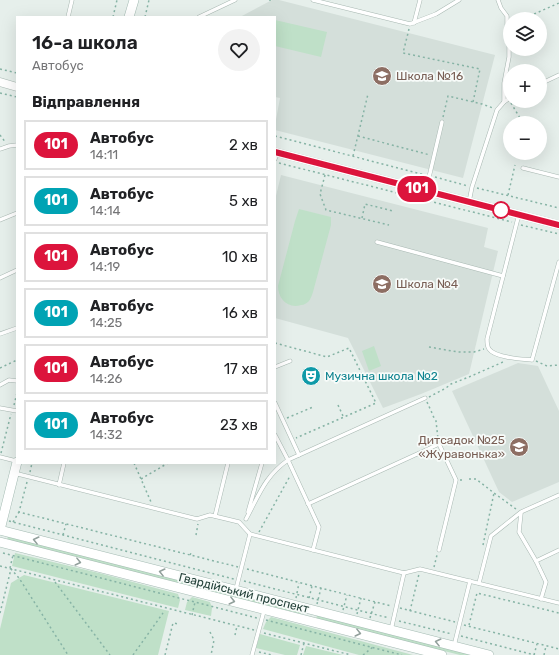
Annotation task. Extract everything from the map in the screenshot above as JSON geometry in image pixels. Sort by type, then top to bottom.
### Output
[{"type":"main road","points":[[129,16],[134,0]]},
{"type":"main road","points":[[0,530],[16,464]]},
{"type":"main road","name":"Гвардійський проспект","points":[[0,530],[236,591],[314,607],[391,630],[489,655]]},
{"type":"main road","name":"Гвардійський проспект","points":[[0,542],[442,655]]},
{"type":"main road","points":[[308,621],[314,607]]},
{"type":"street","points":[[0,82],[16,87]]},
{"type":"street","points":[[276,157],[426,191],[559,225]]},
{"type":"lane","points":[[68,16],[72,0]]},
{"type":"lane","points":[[201,16],[235,0]]},
{"type":"lane","points":[[313,0],[412,23],[436,14],[459,0]]},
{"type":"lane","points":[[412,23],[420,0]]},
{"type":"lane","points":[[498,0],[501,8],[507,16],[509,41],[508,64]]},
{"type":"lane","points":[[547,81],[559,75]]},
{"type":"lane","points":[[469,202],[472,187],[497,110],[503,103]]},
{"type":"lane","points":[[426,191],[442,122]]},
{"type":"lane","points":[[0,149],[16,145]]},
{"type":"lane","points":[[523,168],[559,177]]},
{"type":"lane","points":[[0,220],[16,213]]},
{"type":"lane","points":[[519,214],[487,340],[487,347],[492,353],[514,359],[532,360],[559,262]]},
{"type":"lane","points":[[378,242],[503,276]]},
{"type":"lane","points":[[0,278],[16,270]]},
{"type":"lane","points":[[0,334],[16,328]]},
{"type":"lane","points":[[276,367],[290,361]]},
{"type":"lane","points":[[0,385],[9,380],[16,381]]},
{"type":"lane","points":[[246,519],[268,478],[279,466],[288,460],[427,398]]},
{"type":"lane","points":[[276,406],[299,455]]},
{"type":"lane","points":[[0,408],[15,410]]},
{"type":"lane","points":[[276,437],[319,527],[313,550]]},
{"type":"lane","points":[[308,504],[439,444],[456,480],[439,550]]},
{"type":"lane","points":[[0,457],[16,462]]},
{"type":"lane","points":[[59,485],[64,464]]},
{"type":"lane","points":[[215,516],[228,464]]},
{"type":"lane","points":[[244,528],[262,464]]},
{"type":"lane","points":[[14,473],[197,519],[210,515],[239,522],[250,534],[404,573],[420,569],[559,604]]},
{"type":"lane","points":[[478,583],[491,536],[521,512],[559,495]]},
{"type":"lane","points":[[521,512],[519,532],[546,582],[541,599]]},
{"type":"lane","points":[[236,591],[250,534]]},
{"type":"lane","points":[[536,561],[559,550]]},
{"type":"lane","points":[[391,630],[404,573]]},
{"type":"lane","points":[[454,646],[470,581]]},
{"type":"lane","points":[[252,655],[264,610]]},
{"type":"path","points":[[113,16],[117,0]]},
{"type":"path","points":[[145,16],[149,0]]},
{"type":"path","points":[[538,12],[559,2]]},
{"type":"path","points":[[412,23],[403,53],[480,69],[473,102]]},
{"type":"path","points":[[0,69],[16,73]]},
{"type":"path","points":[[0,93],[16,97]]},
{"type":"path","points":[[353,156],[368,94]]},
{"type":"path","points":[[442,122],[448,96],[482,104],[497,110]]},
{"type":"path","points":[[276,136],[559,208]]},
{"type":"path","points":[[358,136],[434,156]]},
{"type":"path","points":[[276,157],[325,175],[559,234]]},
{"type":"path","points":[[508,195],[515,165]]},
{"type":"path","points":[[325,175],[320,194],[326,210],[389,225]]},
{"type":"path","points":[[362,218],[365,204],[393,211]]},
{"type":"path","points":[[276,343],[327,357],[350,348],[376,403],[292,440]]},
{"type":"path","points":[[429,347],[458,352],[474,352],[487,347]]},
{"type":"path","points":[[432,413],[427,398],[451,384],[505,361],[506,357]]},
{"type":"path","points":[[0,368],[16,360]]},
{"type":"path","points":[[532,360],[547,366],[559,365]]},
{"type":"path","points":[[338,405],[343,417]]},
{"type":"path","points":[[283,420],[313,407]]},
{"type":"path","points":[[0,457],[15,410]]},
{"type":"path","points":[[433,416],[436,421],[439,444]]},
{"type":"path","points":[[12,522],[19,512],[32,464]]},
{"type":"path","points":[[134,464],[154,508]]},
{"type":"path","points":[[141,479],[166,464]]},
{"type":"path","points":[[257,536],[293,471]]},
{"type":"path","points":[[469,479],[476,479],[521,512]]},
{"type":"path","points":[[483,545],[494,493]]},
{"type":"path","points":[[19,512],[559,649]]},
{"type":"path","points":[[196,535],[199,518]]},
{"type":"path","points":[[3,519],[63,536],[534,655],[537,644]]},
{"type":"path","points":[[63,536],[66,523]]},
{"type":"path","points":[[434,568],[439,550]]},
{"type":"path","points":[[190,555],[192,551]]},
{"type":"path","points":[[3,553],[392,654],[402,655]]},
{"type":"path","points":[[0,566],[351,655]]},
{"type":"path","points":[[0,613],[11,569]]},
{"type":"path","points":[[11,569],[19,578],[68,655]]},
{"type":"path","points":[[410,611],[420,569]]},
{"type":"path","points":[[55,582],[110,655]]},
{"type":"path","points":[[296,598],[299,583]]},
{"type":"path","points":[[309,598],[312,586]]},
{"type":"path","points":[[314,607],[318,600],[321,588]]},
{"type":"path","points":[[468,626],[477,593],[559,613]]},
{"type":"path","points":[[343,610],[347,595]]},
{"type":"path","points":[[357,614],[361,598]]},
{"type":"path","points":[[192,615],[195,602]]},
{"type":"path","points":[[370,619],[375,602]]},
{"type":"path","points":[[133,655],[163,613]]},
{"type":"path","points":[[165,655],[173,623],[179,624]]},
{"type":"path","points":[[235,635],[237,626]]},
{"type":"path","points":[[210,632],[214,640],[211,655]]},
{"type":"path","points":[[300,655],[304,643]]},
{"type":"path","points":[[544,655],[546,646]]},
{"type":"path","points":[[363,655],[373,648]]},
{"type":"path","points":[[253,650],[272,655]]},
{"type":"shaded area","name":"Школа №16","points":[[272,0],[279,0],[495,55],[463,178],[276,130],[276,120],[280,98],[276,97],[276,16],[242,16]]},
{"type":"shaded area","name":"Школа №4","points":[[281,175],[488,228],[484,247],[498,251],[469,374],[383,408],[348,338],[276,318],[276,196]]},
{"type":"shaded area","name":"Дитсадок №25 «Журавонька»","points":[[518,363],[538,366],[559,411],[559,482],[512,502],[499,492],[452,391]]},
{"type":"green space","points":[[276,20],[327,32],[321,57],[276,46]]},
{"type":"green space","points":[[299,209],[331,217],[331,225],[313,292],[309,301],[303,305],[292,306],[282,299],[278,291],[278,286]]},
{"type":"green space","points":[[374,346],[381,366],[369,371],[362,351]]},
{"type":"green space","points":[[8,536],[302,610],[301,614],[7,540]]},
{"type":"green space","points":[[15,553],[178,594],[180,600],[178,608],[12,566]]},
{"type":"green space","points":[[24,575],[169,611],[158,655],[0,655],[0,629],[11,583]]},
{"type":"green space","points":[[192,597],[210,602],[212,608],[211,616],[185,610],[187,602]]},
{"type":"green space","points":[[317,615],[476,655],[460,655],[316,619]]},
{"type":"green space","points":[[271,617],[413,655],[359,655],[263,629],[266,622]]},
{"type":"green space","points":[[260,634],[300,645],[297,655],[285,655],[256,648]]},
{"type":"green space","points":[[306,646],[343,655],[303,655]]},
{"type":"bus line","name":"101","points":[[276,152],[559,225]]},
{"type":"place","name":"Школа №16","points":[[382,76]]},
{"type":"place","name":"Школа №4","points":[[382,284]]},
{"type":"place","name":"Музична школа №2","points":[[311,376]]},
{"type":"place","name":"Дитсадок №25 «Журавонька»","points":[[519,447]]}]
